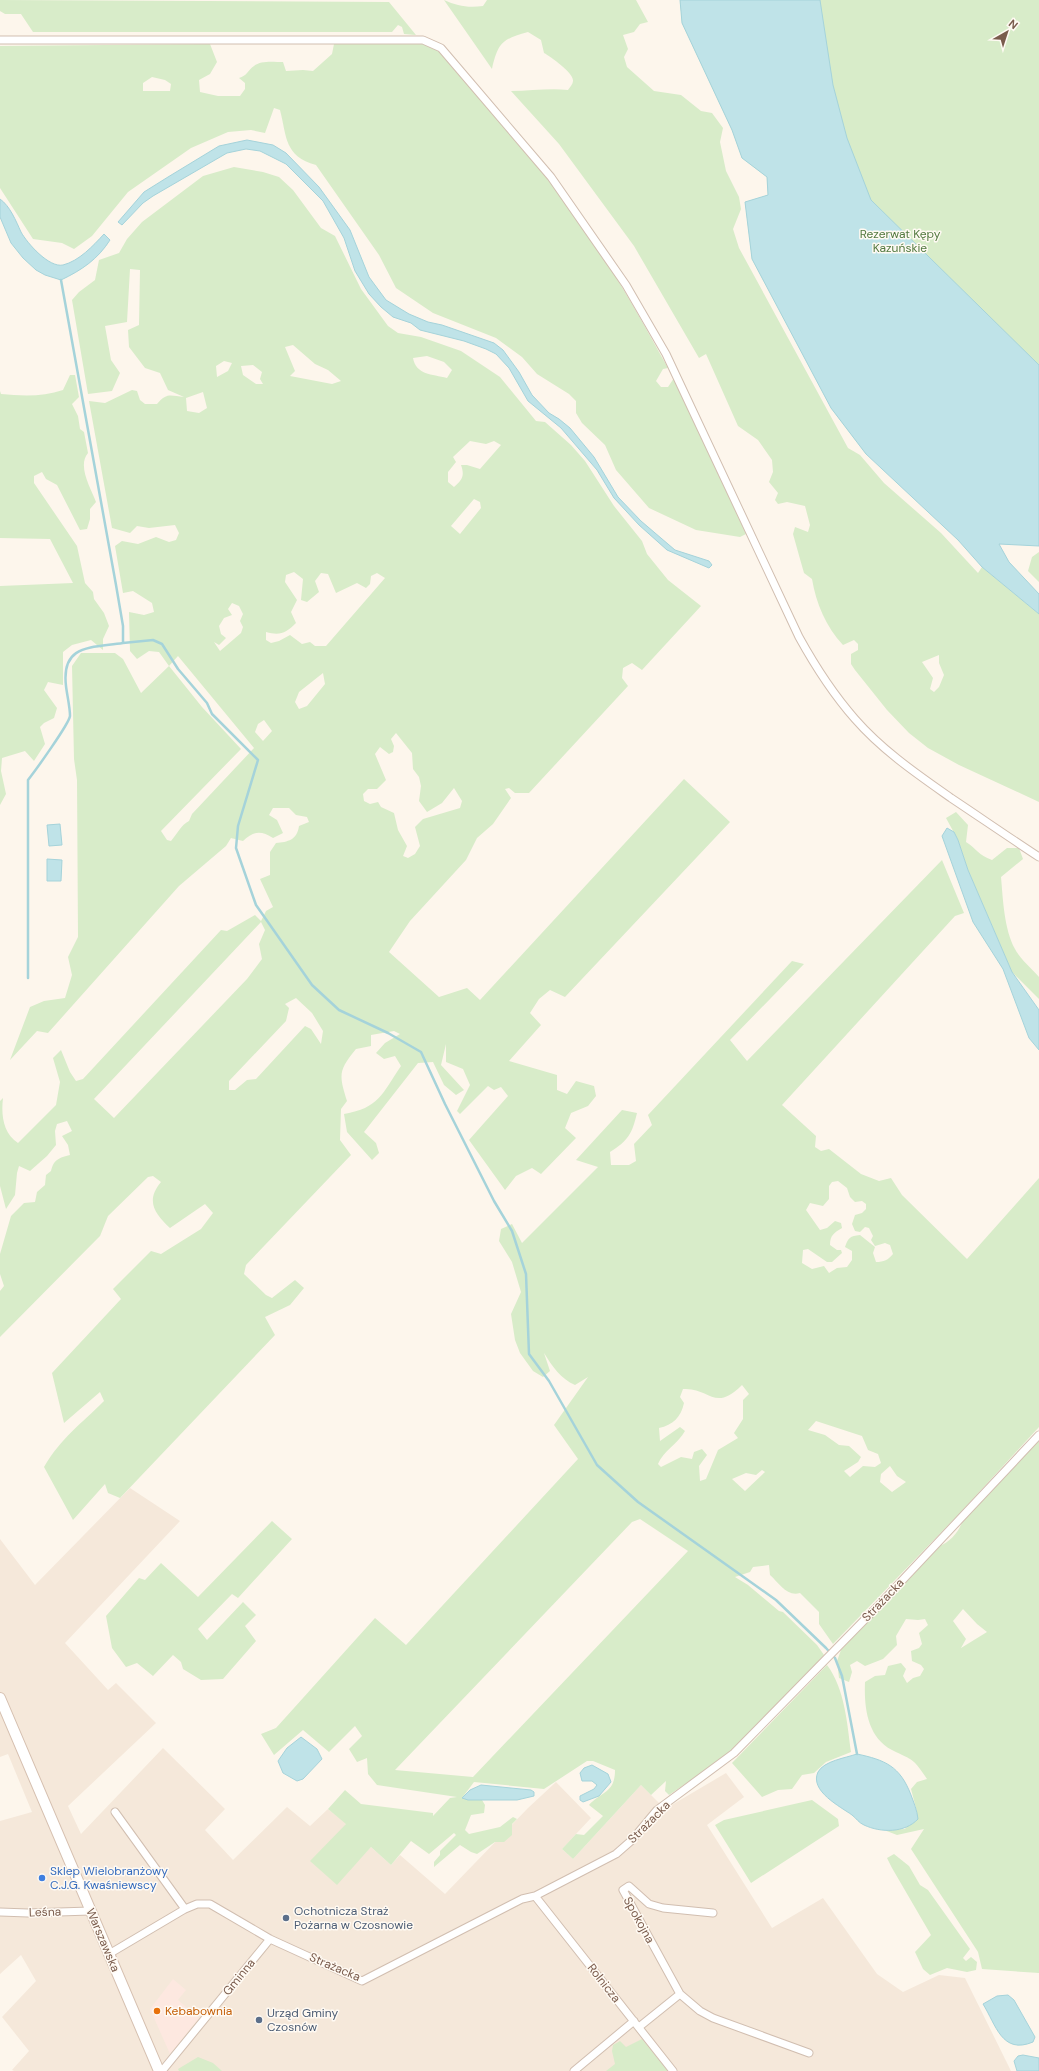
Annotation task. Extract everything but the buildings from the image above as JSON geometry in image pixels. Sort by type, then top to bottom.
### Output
[{"type":"street","points":[[0,40],[422,40],[441,48],[551,177],[626,285],[666,354],[799,637],[814,664],[827,682],[855,719],[893,755],[915,773],[1039,857]]},
{"type":"street","name":"Strażacka","points":[[109,1954],[185,1909],[197,1904],[210,1904],[270,1939],[362,1981],[522,1898],[535,1896],[616,1854],[632,1840],[657,1810],[734,1753],[828,1657],[1039,1435]]},
{"type":"street","name":"Warszawska","points":[[0,1698],[159,2071]]},
{"type":"street","points":[[115,1812],[185,1909]]},
{"type":"street","name":"Spokojna","points":[[713,1914],[663,1908],[649,1904],[629,1886],[623,1890],[680,1994],[700,2011],[712,2018],[809,2052]]},
{"type":"street","name":"Rolnicza","points":[[535,1896],[674,2071]]},
{"type":"street","name":"Leśna","points":[[0,1912],[28,1913],[90,1911]]},
{"type":"street","name":"Gminna","points":[[162,2071],[270,1939]]},
{"type":"street","points":[[574,2071],[636,2024],[680,1994]]},
{"type":"shaded area","points":[[130,1488],[180,1521],[65,1643],[108,1690],[116,1683],[156,1723],[68,1806],[81,1834],[163,1748],[225,1809],[205,1830],[233,1860],[287,1807],[310,1826],[328,1809],[346,1823],[336,1884],[371,1847],[391,1865],[400,1855],[445,1894],[528,1808],[556,1782],[591,1818],[562,1849],[573,1859],[641,1785],[665,1809],[726,1773],[744,1797],[707,1825],[772,1928],[823,1898],[877,1974],[903,1992],[939,1975],[965,1978],[1011,2071],[12,2070],[29,2051],[2,2017],[36,1981],[21,1955],[0,1974],[0,1821],[32,1812],[8,1754],[0,1757],[0,1539],[35,1585]]},
{"type":"shaded area","points":[[173,1979],[186,1990],[178,2000],[199,2018],[170,2054],[150,2009]]},
{"type":"green space","points":[[0,0],[389,2],[416,35],[404,34],[402,27],[398,25],[392,32],[33,32],[21,14],[5,14],[0,11]]},
{"type":"green space","points":[[444,0],[453,4],[472,7],[483,6],[487,0],[636,0],[648,22],[640,24],[634,32],[623,35],[628,49],[624,57],[627,67],[654,91],[681,95],[701,111],[712,113],[723,128],[720,142],[726,171],[739,197],[741,209],[733,229],[739,248],[848,448],[860,455],[884,483],[941,533],[978,573],[982,567],[1039,614],[1039,802],[959,765],[928,748],[909,733],[887,710],[855,670],[851,664],[851,654],[858,650],[858,644],[854,640],[843,645],[837,638],[827,623],[819,606],[812,579],[804,573],[793,534],[795,527],[808,532],[810,525],[805,506],[787,502],[778,504],[775,500],[778,493],[769,482],[773,472],[772,460],[758,440],[738,426],[706,354],[699,358],[634,246],[559,144],[511,91],[554,89],[568,90],[573,81],[570,74],[544,53],[541,40],[528,32],[512,37],[502,43],[496,53],[492,69]],"holes":[[[939,655],[939,663],[944,675],[939,687],[934,692],[930,689],[933,678],[922,662]]]},
{"type":"green space","name":"Rezerwat Kępy Kazuńskie","points":[[680,0],[1039,0],[1039,546],[866,454],[831,408],[752,259],[745,202],[768,195],[767,177],[742,158],[732,130],[682,23]]},
{"type":"green space","points":[[416,42],[432,47],[442,54],[527,154],[588,233],[635,309],[668,368],[663,369],[656,381],[661,387],[668,387],[674,378],[746,534],[740,537],[696,530],[649,508],[616,470],[605,445],[582,423],[576,413],[576,401],[569,394],[537,374],[522,357],[496,338],[433,313],[396,288],[379,255],[316,165],[306,161],[292,151],[286,137],[280,110],[274,108],[265,133],[251,130],[228,132],[191,148],[128,192],[92,236],[74,249],[62,243],[33,239],[0,188],[0,46],[210,44],[217,62],[210,74],[199,80],[200,92],[218,96],[240,96],[245,89],[245,83],[239,78],[244,76],[257,64],[283,62],[286,71],[313,71],[332,54],[334,44]],"holes":[[[152,77],[165,80],[171,84],[170,91],[143,91],[143,83]]]},
{"type":"green space","points":[[234,167],[263,172],[279,177],[293,190],[321,228],[335,236],[361,289],[388,326],[398,333],[421,337],[461,351],[500,377],[536,421],[545,422],[571,445],[585,461],[614,506],[642,541],[647,554],[668,580],[701,606],[642,670],[632,663],[623,668],[622,678],[628,686],[529,793],[515,793],[509,788],[505,789],[511,798],[493,824],[477,838],[466,860],[410,921],[389,952],[439,997],[467,988],[480,1000],[684,779],[730,822],[565,997],[550,990],[539,999],[530,1013],[541,1025],[509,1061],[557,1075],[557,1090],[567,1094],[576,1081],[594,1086],[596,1096],[588,1106],[571,1113],[565,1128],[576,1138],[541,1174],[532,1168],[516,1176],[505,1190],[469,1140],[508,1096],[501,1087],[494,1090],[488,1086],[460,1114],[457,1111],[470,1085],[463,1069],[446,1062],[446,1044],[441,1065],[464,1090],[456,1095],[444,1085],[433,1062],[418,1063],[364,1132],[376,1143],[379,1153],[372,1160],[347,1132],[344,1114],[365,1108],[372,1104],[384,1092],[401,1066],[395,1056],[384,1059],[376,1053],[385,1043],[400,1034],[394,1031],[371,1035],[371,1046],[356,1049],[343,1068],[342,1074],[342,1085],[347,1101],[341,1109],[340,1140],[351,1155],[246,1265],[244,1274],[266,1295],[272,1298],[295,1280],[304,1288],[290,1305],[265,1317],[275,1335],[120,1498],[108,1493],[105,1484],[73,1520],[44,1467],[64,1439],[104,1401],[100,1392],[64,1423],[52,1373],[121,1299],[113,1289],[151,1251],[161,1254],[201,1229],[213,1213],[205,1204],[170,1228],[160,1218],[154,1207],[154,1195],[161,1182],[153,1176],[148,1177],[108,1216],[100,1236],[0,1337],[0,1291],[4,1286],[0,1274],[0,1254],[11,1216],[24,1203],[35,1202],[37,1192],[45,1185],[46,1175],[51,1171],[55,1161],[70,1155],[68,1145],[62,1136],[72,1131],[67,1121],[57,1124],[55,1131],[56,1145],[47,1156],[30,1171],[19,1166],[15,1195],[6,1209],[0,1186],[0,1101],[3,1098],[2,1111],[6,1129],[18,1143],[56,1105],[60,1082],[53,1058],[61,1050],[70,1072],[76,1081],[83,1079],[221,930],[227,931],[255,915],[261,921],[266,911],[273,907],[260,879],[270,875],[270,852],[276,843],[291,839],[298,831],[299,826],[309,822],[307,817],[296,815],[289,808],[273,808],[269,815],[277,820],[283,833],[273,838],[269,835],[257,833],[250,835],[243,841],[231,838],[226,846],[179,886],[48,1033],[37,1031],[10,1060],[30,1007],[44,1001],[65,998],[72,975],[68,957],[78,937],[77,780],[74,759],[72,666],[81,653],[115,653],[123,659],[141,693],[169,666],[159,652],[149,651],[137,659],[130,651],[129,612],[144,615],[154,612],[152,603],[133,591],[123,593],[115,546],[122,541],[138,544],[156,537],[169,542],[176,540],[179,533],[175,525],[149,528],[137,526],[130,533],[112,528],[89,401],[105,403],[132,390],[137,391],[140,400],[145,404],[157,404],[160,400],[167,396],[184,397],[168,390],[160,373],[145,368],[129,347],[128,330],[139,325],[140,270],[130,269],[127,322],[105,326],[111,360],[120,373],[112,391],[88,394],[72,300],[79,292],[95,280],[99,260],[119,253],[127,239],[142,222],[203,176]],"holes":[[[293,345],[315,364],[328,370],[341,381],[332,384],[290,376],[295,371],[285,347]],[[427,356],[444,362],[452,370],[447,378],[426,373],[417,368],[413,358]],[[224,361],[232,363],[228,371],[217,377],[216,366]],[[253,365],[262,372],[260,379],[263,384],[256,384],[243,375],[241,366]],[[203,392],[207,408],[199,413],[187,411],[186,398]],[[470,441],[486,444],[494,441],[501,445],[480,469],[467,465],[461,465],[463,475],[454,487],[448,482],[448,472],[456,462],[453,457]],[[474,499],[480,502],[481,508],[460,534],[451,526]],[[294,572],[303,579],[301,600],[307,602],[319,592],[315,581],[321,573],[328,574],[336,593],[357,583],[366,588],[370,584],[371,576],[377,573],[385,578],[326,646],[315,646],[310,642],[302,644],[290,635],[279,641],[271,643],[266,640],[266,632],[279,634],[289,629],[296,623],[291,612],[297,600],[285,582],[286,575]],[[232,603],[239,606],[243,614],[240,621],[243,627],[241,633],[220,651],[214,642],[219,645],[226,638],[221,634],[219,626],[224,618],[232,615],[228,609]],[[178,656],[254,748],[192,814],[189,821],[181,827],[171,841],[167,840],[161,831],[241,749],[202,707],[169,666]],[[323,673],[325,684],[307,706],[299,709],[295,702],[299,692]],[[264,720],[272,731],[263,741],[255,732],[258,724]],[[396,733],[412,753],[413,769],[419,777],[421,786],[419,801],[427,812],[442,803],[454,788],[462,801],[460,808],[423,819],[415,827],[420,846],[415,854],[408,858],[403,856],[407,846],[398,830],[394,813],[381,807],[378,802],[370,804],[364,801],[363,794],[368,789],[377,789],[386,780],[375,754],[380,747],[389,754],[393,752],[394,746],[391,739]],[[261,922],[265,930],[259,944],[262,959],[247,979],[114,1118],[94,1099]],[[296,998],[312,1013],[323,1031],[321,1044],[311,1029],[305,1026],[256,1079],[247,1080],[235,1090],[229,1090],[229,1081],[286,1021],[289,1008],[285,1004]]]},
{"type":"green space","points":[[70,375],[75,375],[79,397],[72,404],[78,416],[80,429],[84,432],[88,453],[85,458],[84,471],[96,502],[90,509],[90,519],[87,529],[80,530],[57,485],[46,479],[42,472],[34,476],[34,483],[77,546],[85,583],[93,592],[94,599],[104,613],[109,626],[103,639],[103,650],[91,640],[72,645],[63,652],[63,685],[48,682],[44,690],[57,708],[54,718],[44,723],[40,727],[45,744],[34,761],[25,751],[2,758],[1,771],[6,794],[0,805],[0,586],[73,583],[50,539],[0,538],[0,391],[1,394],[25,395],[40,395],[55,392],[63,390]]},
{"type":"green space","points":[[1039,552],[1039,582],[1028,571],[1032,557]]},
{"type":"green space","points":[[956,812],[968,825],[966,842],[984,856],[992,860],[1007,848],[1019,848],[1023,859],[1001,877],[1006,923],[1011,941],[1017,953],[1039,977],[1039,999],[1012,972],[968,870],[958,840],[946,818]]},
{"type":"green space","points":[[942,860],[964,913],[955,916],[782,1105],[816,1136],[815,1147],[821,1151],[829,1149],[861,1174],[879,1181],[891,1178],[902,1195],[967,1259],[1039,1178],[1039,1427],[959,1514],[833,1644],[819,1624],[819,1612],[800,1593],[791,1593],[780,1585],[770,1575],[769,1565],[753,1567],[750,1572],[735,1577],[748,1585],[779,1611],[783,1612],[817,1645],[824,1655],[783,1700],[723,1758],[669,1795],[665,1791],[666,1781],[651,1795],[641,1785],[573,1859],[562,1849],[576,1834],[584,1835],[603,1816],[589,1805],[607,1791],[613,1783],[615,1770],[593,1761],[587,1761],[544,1789],[474,1782],[462,1798],[482,1800],[485,1805],[484,1813],[471,1815],[465,1830],[469,1834],[500,1827],[513,1817],[517,1819],[512,1824],[512,1835],[504,1842],[495,1842],[477,1854],[460,1845],[434,1867],[434,1862],[440,1855],[440,1851],[456,1835],[454,1833],[429,1854],[411,1841],[391,1865],[371,1847],[337,1885],[310,1861],[346,1824],[328,1809],[345,1790],[361,1804],[433,1813],[433,1816],[450,1798],[457,1797],[377,1785],[368,1774],[367,1758],[357,1762],[349,1749],[362,1736],[355,1726],[329,1752],[303,1730],[274,1755],[261,1734],[276,1728],[375,1618],[406,1645],[578,1459],[554,1425],[588,1377],[575,1385],[557,1372],[544,1353],[550,1371],[543,1377],[533,1371],[520,1353],[515,1340],[511,1314],[521,1292],[512,1262],[499,1241],[501,1229],[512,1224],[522,1243],[598,1167],[576,1160],[622,1110],[637,1113],[631,1132],[621,1144],[610,1152],[611,1165],[629,1165],[636,1161],[634,1144],[652,1125],[648,1115],[792,961],[804,964],[730,1040],[747,1061]],"holes":[[[838,1181],[847,1188],[850,1197],[855,1202],[862,1201],[866,1204],[866,1209],[862,1213],[855,1215],[852,1224],[855,1231],[860,1232],[865,1227],[869,1228],[873,1236],[871,1240],[875,1246],[885,1243],[890,1245],[893,1254],[888,1259],[876,1262],[873,1253],[875,1247],[860,1235],[850,1238],[846,1244],[845,1247],[852,1251],[852,1260],[847,1267],[837,1268],[829,1273],[824,1266],[812,1269],[802,1263],[803,1250],[808,1249],[827,1262],[832,1262],[842,1253],[841,1250],[837,1250],[830,1245],[833,1235],[842,1228],[841,1223],[835,1221],[827,1228],[820,1230],[806,1210],[810,1203],[823,1206],[829,1199],[829,1186],[832,1182]],[[742,1385],[749,1394],[743,1400],[743,1419],[734,1433],[738,1438],[718,1450],[706,1479],[700,1481],[699,1466],[707,1455],[702,1449],[694,1452],[692,1459],[681,1457],[661,1467],[658,1464],[660,1459],[679,1440],[685,1431],[680,1427],[660,1441],[659,1428],[664,1427],[676,1420],[683,1408],[684,1403],[680,1397],[683,1389],[700,1391],[712,1397],[725,1397],[733,1393]],[[816,1421],[862,1436],[868,1450],[878,1454],[881,1463],[875,1467],[863,1466],[850,1477],[844,1471],[858,1462],[861,1457],[849,1446],[839,1445],[825,1435],[808,1430]],[[890,1466],[897,1476],[906,1482],[892,1492],[880,1482],[881,1474]],[[762,1470],[765,1472],[745,1491],[732,1479],[746,1473],[756,1475]],[[640,1519],[688,1551],[473,1777],[395,1770],[632,1522]]]},
{"type":"green space","points":[[1039,1441],[1039,1973],[982,1969],[978,1952],[911,1849],[924,1829],[897,1835],[884,1830],[905,1829],[917,1812],[911,1789],[917,1782],[927,1779],[919,1767],[912,1761],[892,1750],[877,1737],[872,1729],[867,1711],[865,1701],[865,1682],[875,1676],[885,1675],[888,1666],[901,1663],[906,1669],[903,1676],[907,1683],[913,1678],[920,1676],[924,1669],[921,1665],[912,1661],[911,1651],[919,1648],[922,1644],[919,1633],[928,1625],[925,1619],[906,1619],[896,1636],[897,1645],[883,1659],[865,1666],[857,1661],[850,1665],[852,1672],[849,1682],[839,1678],[837,1661],[841,1650],[939,1546],[943,1545],[953,1537],[959,1530],[962,1522]],"holes":[[[963,1609],[987,1632],[961,1648],[966,1639],[953,1621]]]},
{"type":"green space","points":[[272,1521],[292,1539],[238,1598],[232,1594],[198,1629],[207,1640],[243,1602],[256,1615],[245,1626],[256,1641],[223,1679],[201,1680],[183,1669],[181,1662],[173,1655],[153,1676],[137,1663],[126,1667],[112,1648],[106,1616],[139,1578],[145,1580],[161,1563],[198,1597]]},
{"type":"green space","points":[[827,1665],[833,1674],[841,1695],[851,1752],[826,1762],[814,1773],[802,1775],[792,1789],[778,1790],[762,1797],[732,1763]]},
{"type":"green space","points":[[812,1800],[838,1819],[839,1826],[751,1883],[715,1825],[724,1820]]},
{"type":"green space","points":[[894,1854],[909,1866],[920,1885],[928,1890],[970,1949],[963,1958],[966,1961],[971,1957],[977,1962],[976,1970],[967,1972],[947,1968],[930,1975],[923,1969],[915,1952],[931,1935],[887,1858]]},
{"type":"green space","points":[[642,2039],[668,2071],[606,2071],[615,2064],[612,2051],[613,2045],[620,2041],[626,2047]]},
{"type":"green space","points":[[198,2057],[213,2063],[222,2071],[179,2071],[178,2069]]},
{"type":"water","name":"Rezerwat Kępy Kazuńskie","points":[[680,0],[820,0],[833,85],[847,138],[871,200],[1039,365],[1039,546],[999,544],[1009,562],[1039,594],[1039,614],[982,567],[958,540],[866,454],[831,408],[752,259],[745,202],[768,195],[767,177],[742,158],[732,130],[682,23]]},
{"type":"water","points":[[247,140],[273,145],[286,153],[319,187],[350,230],[369,277],[386,300],[409,314],[428,322],[442,325],[494,343],[503,350],[519,372],[532,395],[549,413],[570,428],[594,457],[618,497],[641,521],[675,550],[709,561],[712,565],[709,568],[667,550],[639,525],[614,498],[597,470],[561,428],[528,401],[509,368],[496,354],[464,341],[420,330],[411,323],[393,317],[381,307],[369,294],[355,271],[344,238],[323,201],[286,164],[260,151],[246,149],[227,153],[153,196],[143,203],[122,225],[118,222],[144,192],[219,146]]},
{"type":"water","points":[[0,199],[10,210],[28,242],[39,254],[51,263],[63,265],[75,260],[104,234],[110,240],[95,258],[83,268],[69,276],[61,280],[45,275],[36,270],[23,258],[11,243],[0,217]]},
{"type":"water","points":[[60,824],[62,845],[49,846],[47,825]]},
{"type":"water","points":[[947,828],[954,832],[958,840],[968,870],[1012,972],[1039,1010],[1039,1050],[1029,1038],[1003,969],[973,922],[942,836]]},
{"type":"water","points":[[47,859],[62,860],[61,881],[47,881]]},
{"type":"water","points":[[301,1737],[317,1749],[322,1759],[303,1779],[297,1781],[283,1773],[278,1761],[287,1748]]},
{"type":"water","points":[[857,1754],[883,1762],[902,1777],[907,1785],[917,1813],[918,1819],[913,1824],[900,1829],[892,1830],[871,1828],[861,1823],[822,1792],[816,1779],[821,1768],[835,1760]]},
{"type":"water","points":[[592,1765],[608,1774],[611,1782],[599,1796],[583,1802],[580,1800],[580,1796],[594,1789],[597,1785],[592,1781],[582,1781],[580,1773],[584,1768]]},
{"type":"water","points":[[481,1785],[531,1790],[534,1792],[534,1796],[517,1800],[468,1800],[462,1798],[470,1790]]},
{"type":"water","points":[[1008,1995],[1014,2000],[1035,2037],[1033,2042],[1022,2045],[1007,2041],[996,2029],[983,2004],[997,1996]]},
{"type":"water","points":[[1023,2055],[1039,2058],[1039,2071],[1017,2071],[1014,2061],[1018,2056]]},
{"type":"waterway","points":[[28,978],[28,780],[58,737],[70,716],[66,686],[68,662],[73,655],[81,651],[100,646],[123,643],[123,626],[116,585],[61,280]]},
{"type":"waterway","points":[[123,643],[153,640],[162,644],[178,669],[207,703],[212,714],[258,760],[238,826],[236,848],[256,905],[312,985],[339,1010],[388,1033],[421,1052],[445,1104],[494,1201],[512,1231],[526,1274],[529,1354],[549,1381],[597,1465],[638,1502],[776,1600],[835,1658],[842,1676],[857,1754]]},
{"type":"place","name":"Sklep Wielobranżowy C.J.G. Kwaśniewscy","points":[[42,1878]]},
{"type":"place","name":"Ochotnicza Straż Pożarna w Czosnowie","points":[[286,1918]]},
{"type":"place","name":"Kebabownia","points":[[157,2011]]},
{"type":"place","name":"Urząd Gminy Czosnów","points":[[259,2020]]}]
